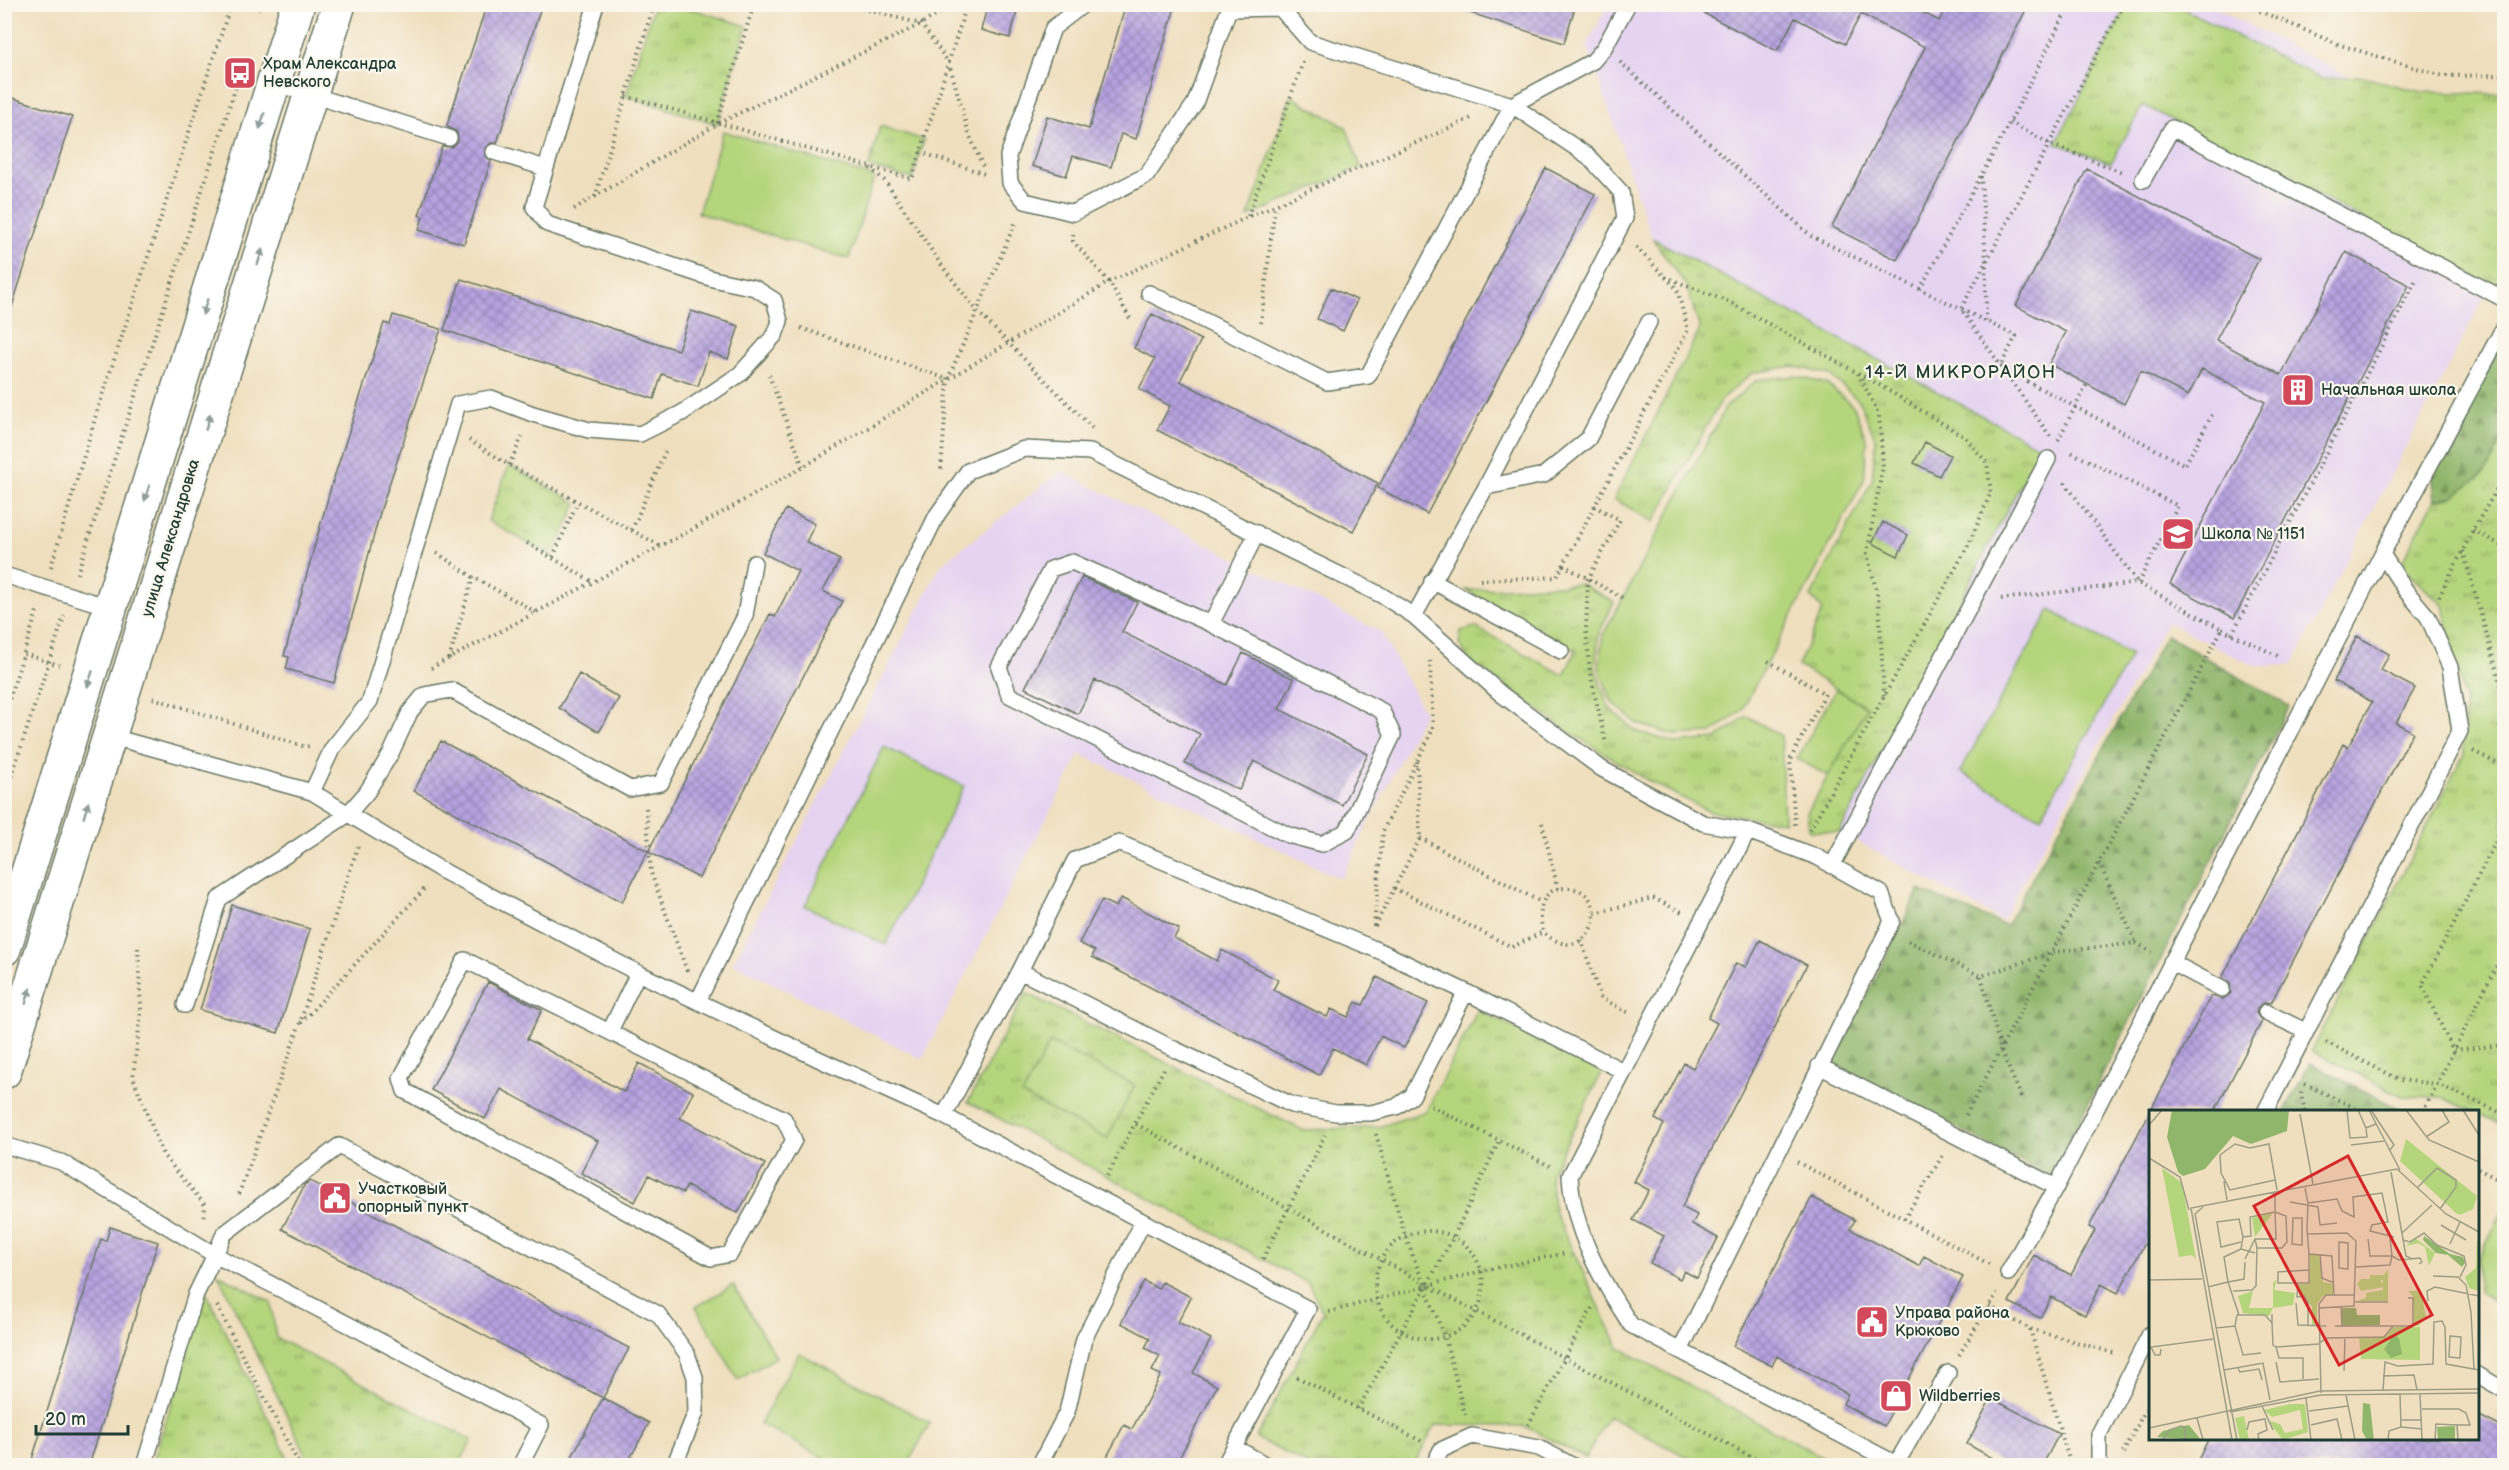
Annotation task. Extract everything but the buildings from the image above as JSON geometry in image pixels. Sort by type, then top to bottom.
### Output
[{"type":"main road","points":[[4,949],[112,608],[298,4]]},
{"type":"main road","name":"улица Александровка","points":[[4,1072],[339,4]]},
{"type":"lane","points":[[312,792],[332,749],[370,701],[458,404],[491,398],[533,414],[589,430],[640,434],[682,413],[740,374],[775,335],[780,321],[774,300],[755,288],[713,279],[547,224],[534,207],[596,4]]},
{"type":"lane","points":[[1084,4],[1053,28],[1008,156],[1010,183],[1025,201],[1073,213],[1147,175],[1195,103],[1229,9],[1280,6],[1310,42],[1510,104],[1588,156],[1621,192],[1625,219],[1486,487],[1414,616]]},
{"type":"lane","points":[[1149,293],[1327,382],[1368,376],[1510,104],[1593,61],[1604,48],[1628,4]]},
{"type":"lane","points":[[274,83],[449,138]]},
{"type":"lane","points":[[2143,180],[2172,128],[2505,299]]},
{"type":"lane","points":[[494,152],[545,168]]},
{"type":"lane","points":[[1486,487],[1544,475],[1588,438],[1648,322]]},
{"type":"lane","points":[[2008,1273],[2056,1187],[2382,554],[2505,327]]},
{"type":"lane","points":[[698,1001],[937,514],[968,471],[1024,449],[1090,452],[1381,595],[1414,616],[1428,631],[1501,694],[1602,769],[1703,823],[1748,831],[1797,850],[1881,893],[1892,921],[1680,1351]]},
{"type":"lane","points":[[1832,866],[2048,459]]},
{"type":"lane","points":[[1211,624],[1257,533]]},
{"type":"lane","points":[[2266,1110],[2460,731],[2450,667],[2428,617],[2406,591],[2382,554]]},
{"type":"lane","points":[[1072,562],[1211,624],[1382,711],[1393,735],[1347,831],[1322,844],[1288,835],[1009,695],[999,667],[1052,568],[1072,562]]},
{"type":"lane","points":[[185,1005],[219,899],[347,815],[367,792],[391,753],[410,712],[424,695],[451,690],[630,789],[661,783],[745,616],[754,563]]},
{"type":"lane","points":[[4,575],[112,608]]},
{"type":"lane","points":[[1432,581],[1561,651]]},
{"type":"lane","points":[[109,736],[312,792],[441,870],[638,973],[944,1116],[1308,1309],[1224,1466]]},
{"type":"lane","points":[[1748,831],[1570,1176],[1571,1197],[1587,1249],[1605,1286],[1631,1325],[1897,1465],[1948,1374]]},
{"type":"lane","points":[[944,1116],[1075,860],[1119,843],[1382,952],[1623,1071]]},
{"type":"lane","points":[[465,960],[609,1031],[784,1119],[794,1140],[730,1254],[711,1258],[405,1091],[401,1077],[465,960]]},
{"type":"lane","points":[[2171,962],[2222,988]]},
{"type":"lane","points":[[1020,971],[1174,1049],[1292,1105],[1336,1113],[1371,1113],[1396,1107],[1412,1096],[1467,992]]},
{"type":"lane","points":[[609,1031],[638,973]]},
{"type":"lane","points":[[2266,1012],[2305,1031]]},
{"type":"lane","points":[[1819,1066],[2056,1187]]},
{"type":"lane","points":[[4,1145],[62,1162],[210,1252],[541,1425],[520,1466]]},
{"type":"lane","points":[[144,1466],[210,1252],[224,1234],[339,1146],[658,1314],[687,1354],[695,1377],[696,1412],[674,1466]]},
{"type":"lane","points":[[1039,1466],[1067,1412],[1084,1339],[1143,1222]]},
{"type":"lane","points":[[2098,1466],[2099,1434],[2149,1338]]},
{"type":"lane","points":[[2479,1376],[2505,1390]]},
{"type":"lane","points":[[1433,1466],[1441,1450],[1472,1436],[1539,1448],[1573,1466]]},
{"type":"lane","points":[[1234,1447],[1268,1466]]},
{"type":"path","points":[[4,716],[96,415],[231,4]]},
{"type":"path","points":[[247,4],[261,9],[258,19]]},
{"type":"path","points":[[595,197],[654,4]]},
{"type":"path","points":[[717,124],[754,4]]},
{"type":"path","points":[[845,4],[921,24],[949,63],[969,134],[986,174]]},
{"type":"path","points":[[547,224],[717,124],[921,24],[955,4]]},
{"type":"path","points":[[626,96],[912,179],[967,4]]},
{"type":"path","points":[[1920,289],[2010,122],[2070,4]]},
{"type":"path","points":[[1961,309],[2124,4]]},
{"type":"path","points":[[2244,4],[2340,45],[2443,76],[2505,75]]},
{"type":"path","points":[[1248,217],[1310,42]]},
{"type":"path","points":[[1604,48],[1811,236],[2016,336],[2000,367]]},
{"type":"path","points":[[4,799],[240,73]]},
{"type":"path","points":[[429,669],[661,546],[803,467],[1109,282],[1275,205],[1510,104]]},
{"type":"path","points":[[2010,122],[2050,144],[2143,180]]},
{"type":"path","points":[[920,152],[1010,183]]},
{"type":"path","points":[[869,167],[885,181],[942,266],[977,311],[1007,345],[1098,434]]},
{"type":"path","points":[[1981,176],[1986,262],[1986,322]]},
{"type":"path","points":[[937,514],[948,379],[1025,201]]},
{"type":"path","points":[[1258,348],[1275,205]]},
{"type":"path","points":[[1073,213],[1073,240],[1109,282],[1132,322]]},
{"type":"path","points":[[2232,634],[2427,259]]},
{"type":"path","points":[[1665,277],[1729,302],[1857,373],[1965,437],[1987,463],[1991,492],[1969,544],[1824,807],[1797,850]]},
{"type":"path","points":[[1961,309],[2056,444],[2178,506],[2138,584]]},
{"type":"path","points":[[780,321],[948,379]]},
{"type":"path","points":[[761,353],[803,467]]},
{"type":"path","points":[[2000,367],[2185,465],[2214,411]]},
{"type":"path","points":[[1857,373],[1879,415],[1883,466],[1867,554],[1879,602],[1885,698]]},
{"type":"path","points":[[2087,384],[2048,459],[2138,584],[2280,657]]},
{"type":"path","points":[[632,530],[682,413]]},
{"type":"path","points":[[509,465],[533,414]]},
{"type":"path","points":[[451,428],[509,465],[661,546]]},
{"type":"path","points":[[2428,617],[2473,530],[2505,477]]},
{"type":"path","points":[[553,557],[577,502]]},
{"type":"path","points":[[1594,506],[1620,520],[1588,579],[1586,630],[1590,674],[1615,775]]},
{"type":"path","points":[[2473,530],[2505,547]]},
{"type":"path","points":[[418,540],[473,577],[537,612]]},
{"type":"path","points":[[527,543],[593,582]]},
{"type":"path","points":[[2463,551],[2505,696]]},
{"type":"path","points":[[1563,565],[1623,598]]},
{"type":"path","points":[[449,659],[473,577]]},
{"type":"path","points":[[1973,602],[2138,584]]},
{"type":"path","points":[[1904,1219],[1955,1135],[2054,952],[2222,629]]},
{"type":"path","points":[[1417,760],[1420,838],[1374,929],[1383,831],[1417,760],[1433,729],[1428,631]]},
{"type":"path","points":[[1768,661],[1825,694],[1790,760],[1797,850]]},
{"type":"path","points":[[160,700],[306,747],[315,741]]},
{"type":"path","points":[[2455,741],[2505,767]]},
{"type":"path","points":[[645,786],[651,873],[698,1001]]},
{"type":"path","points":[[1542,824],[1558,889]]},
{"type":"path","points":[[224,1234],[299,1026],[364,825]]},
{"type":"path","points":[[2453,1050],[2422,985],[2505,826]]},
{"type":"path","points":[[1420,838],[1541,902]]},
{"type":"path","points":[[2099,863],[2136,943]]},
{"type":"path","points":[[299,1026],[441,870]]},
{"type":"path","points":[[1394,888],[1512,947],[1543,932]]},
{"type":"path","points":[[1558,889],[1579,890],[1590,900],[1595,913],[1593,928],[1581,940],[1568,944],[1553,941],[1543,932],[1539,919],[1541,902],[1551,892],[1558,889]]},
{"type":"path","points":[[1595,913],[1653,898],[1701,921]]},
{"type":"path","points":[[1887,931],[1981,976],[2054,952],[2136,943],[2171,962]]},
{"type":"path","points":[[1581,940],[1601,998],[1648,1023]]},
{"type":"path","points":[[138,948],[141,1012],[133,1077],[163,1155],[205,1206],[210,1252]]},
{"type":"path","points":[[2424,1110],[2505,951]]},
{"type":"path","points":[[1981,976],[2001,1050],[2023,1101]]},
{"type":"path","points":[[2305,1031],[2400,1080],[2437,1084],[2505,1114]]},
{"type":"path","points":[[2453,1050],[2505,1045]]},
{"type":"path","points":[[1096,1196],[1174,1049]]},
{"type":"path","points":[[2283,1074],[2360,1110]]},
{"type":"path","points":[[1412,1096],[1570,1176]]},
{"type":"path","points":[[1253,1279],[1336,1113]]},
{"type":"path","points":[[1371,1113],[1405,1236],[1445,1338],[1472,1436]]},
{"type":"path","points":[[1136,1124],[1426,1286],[1769,1466]]},
{"type":"path","points":[[1358,1409],[1454,1236],[1499,1141]]},
{"type":"path","points":[[1778,1152],[2008,1273],[1948,1374]]},
{"type":"path","points":[[2479,1170],[2499,1180]]},
{"type":"path","points":[[1419,1231],[1437,1231],[1454,1236],[1471,1250],[1482,1271],[1484,1286],[1477,1311],[1467,1324],[1445,1338],[1417,1339],[1401,1332],[1386,1319],[1376,1300],[1374,1287],[1380,1260],[1387,1250],[1405,1236],[1419,1231]]},
{"type":"path","points":[[1303,1318],[1482,1271],[1587,1249]]},
{"type":"path","points":[[204,1276],[218,1310],[300,1466]]},
{"type":"path","points":[[1518,1444],[1605,1286]]},
{"type":"path","points":[[1989,1306],[2030,1329],[2137,1360]]},
{"type":"path","points":[[2030,1329],[2071,1466]]},
{"type":"path","points":[[1277,1366],[1441,1450]]},
{"type":"path","points":[[2121,1456],[2149,1405]]},
{"type":"shaded area","name":"Школа № 1151","points":[[1608,5],[2210,5],[2493,150],[2488,290],[2292,665],[2255,666],[2167,622],[2002,921],[1840,832],[2040,447],[1652,238],[1587,45]]},
{"type":"shaded area","points":[[1061,471],[1381,632],[1424,712],[1341,879],[1080,754],[922,1059],[733,963],[941,565]]},
{"type":"green space","points":[[654,5],[679,5],[747,26],[717,124],[626,96]]},
{"type":"green space","points":[[2127,5],[2176,5],[2322,79],[2359,76],[2422,92],[2504,94],[2504,292],[2143,105],[2111,163],[2056,143]]},
{"type":"green space","points":[[1291,96],[1346,127],[1361,167],[1248,217]]},
{"type":"green space","points":[[880,126],[924,140],[912,179],[869,167]]},
{"type":"green space","points":[[723,131],[874,177],[849,259],[698,213]]},
{"type":"green space","points":[[1652,238],[2040,447],[1840,832],[1809,831],[1807,813],[1867,707],[1798,666],[1823,610],[1811,597],[1872,481],[1876,440],[1859,401],[1830,375],[1793,366],[1752,373],[1721,400],[1654,522],[1614,499],[1700,329],[1686,285]]},
{"type":"green space","points":[[2504,340],[2504,435],[2486,472],[2454,496],[2435,500],[2432,471]]},
{"type":"green space","points":[[2504,367],[2504,1126],[2479,1114],[2479,1110],[2470,1110],[2440,1097],[2402,1096],[2312,1051],[2464,754],[2465,700],[2443,605],[2400,566]]},
{"type":"green space","points":[[1795,376],[1827,384],[1854,407],[1867,442],[1864,480],[1742,710],[1712,733],[1673,735],[1638,724],[1612,702],[1599,669],[1603,635],[1726,407],[1757,380]]},
{"type":"green space","points":[[509,465],[577,503],[553,557],[488,521]]},
{"type":"green space","points":[[1581,584],[1614,602],[1599,633],[1595,669],[1609,708],[1636,731],[1674,743],[1716,739],[1747,716],[1781,736],[1784,822],[1710,812],[1651,782],[1568,731],[1468,659],[1459,644],[1461,631],[1475,627],[1564,675],[1576,650],[1466,590]]},
{"type":"green space","points":[[2050,610],[2131,655],[2041,817],[1960,772]]},
{"type":"green space","points":[[2166,635],[2289,706],[2051,1177],[1834,1063],[1919,890],[2006,926]]},
{"type":"green space","points":[[1836,689],[1867,707],[1828,776],[1797,759]]},
{"type":"green space","points":[[884,747],[964,786],[886,945],[805,906]]},
{"type":"green space","points":[[1026,993],[1302,1130],[1379,1127],[1426,1111],[1478,1010],[1602,1072],[1550,1176],[1555,1213],[1619,1348],[1838,1465],[1703,1465],[1608,1416],[1586,1458],[1524,1426],[1435,1425],[1414,1465],[1309,1465],[1256,1438],[1323,1312],[1308,1283],[968,1102]]},
{"type":"green space","points":[[1050,1042],[1135,1085],[1107,1139],[1022,1095]]},
{"type":"green space","points":[[2310,1063],[2401,1110],[2286,1110]]},
{"type":"green space","points":[[2504,1209],[2504,1306],[2479,1292],[2479,1257]]},
{"type":"green space","points":[[218,1274],[271,1302],[276,1338],[472,1440],[459,1465],[311,1465]]},
{"type":"green space","points":[[733,1285],[776,1357],[738,1380],[696,1307]]},
{"type":"green space","points":[[206,1292],[291,1465],[152,1465]]},
{"type":"green space","points":[[799,1353],[930,1423],[907,1465],[837,1465],[760,1424]]},
{"type":"place","name":"Храм Александра Невского","points":[[240,73]]},
{"type":"place","name":"Начальная школа","points":[[2298,390]]},
{"type":"place","name":"Школа № 1151","points":[[2178,534]]},
{"type":"place","name":"Участковый опорный пункт","points":[[335,1198]]},
{"type":"place","name":"Управа района Крюково","points":[[1872,1322]]},
{"type":"place","name":"Wildberries","points":[[1896,1396]]},
{"type":"district","name":"14-Й МИКРОРАЙОН","points":[[1961,372]]}]
